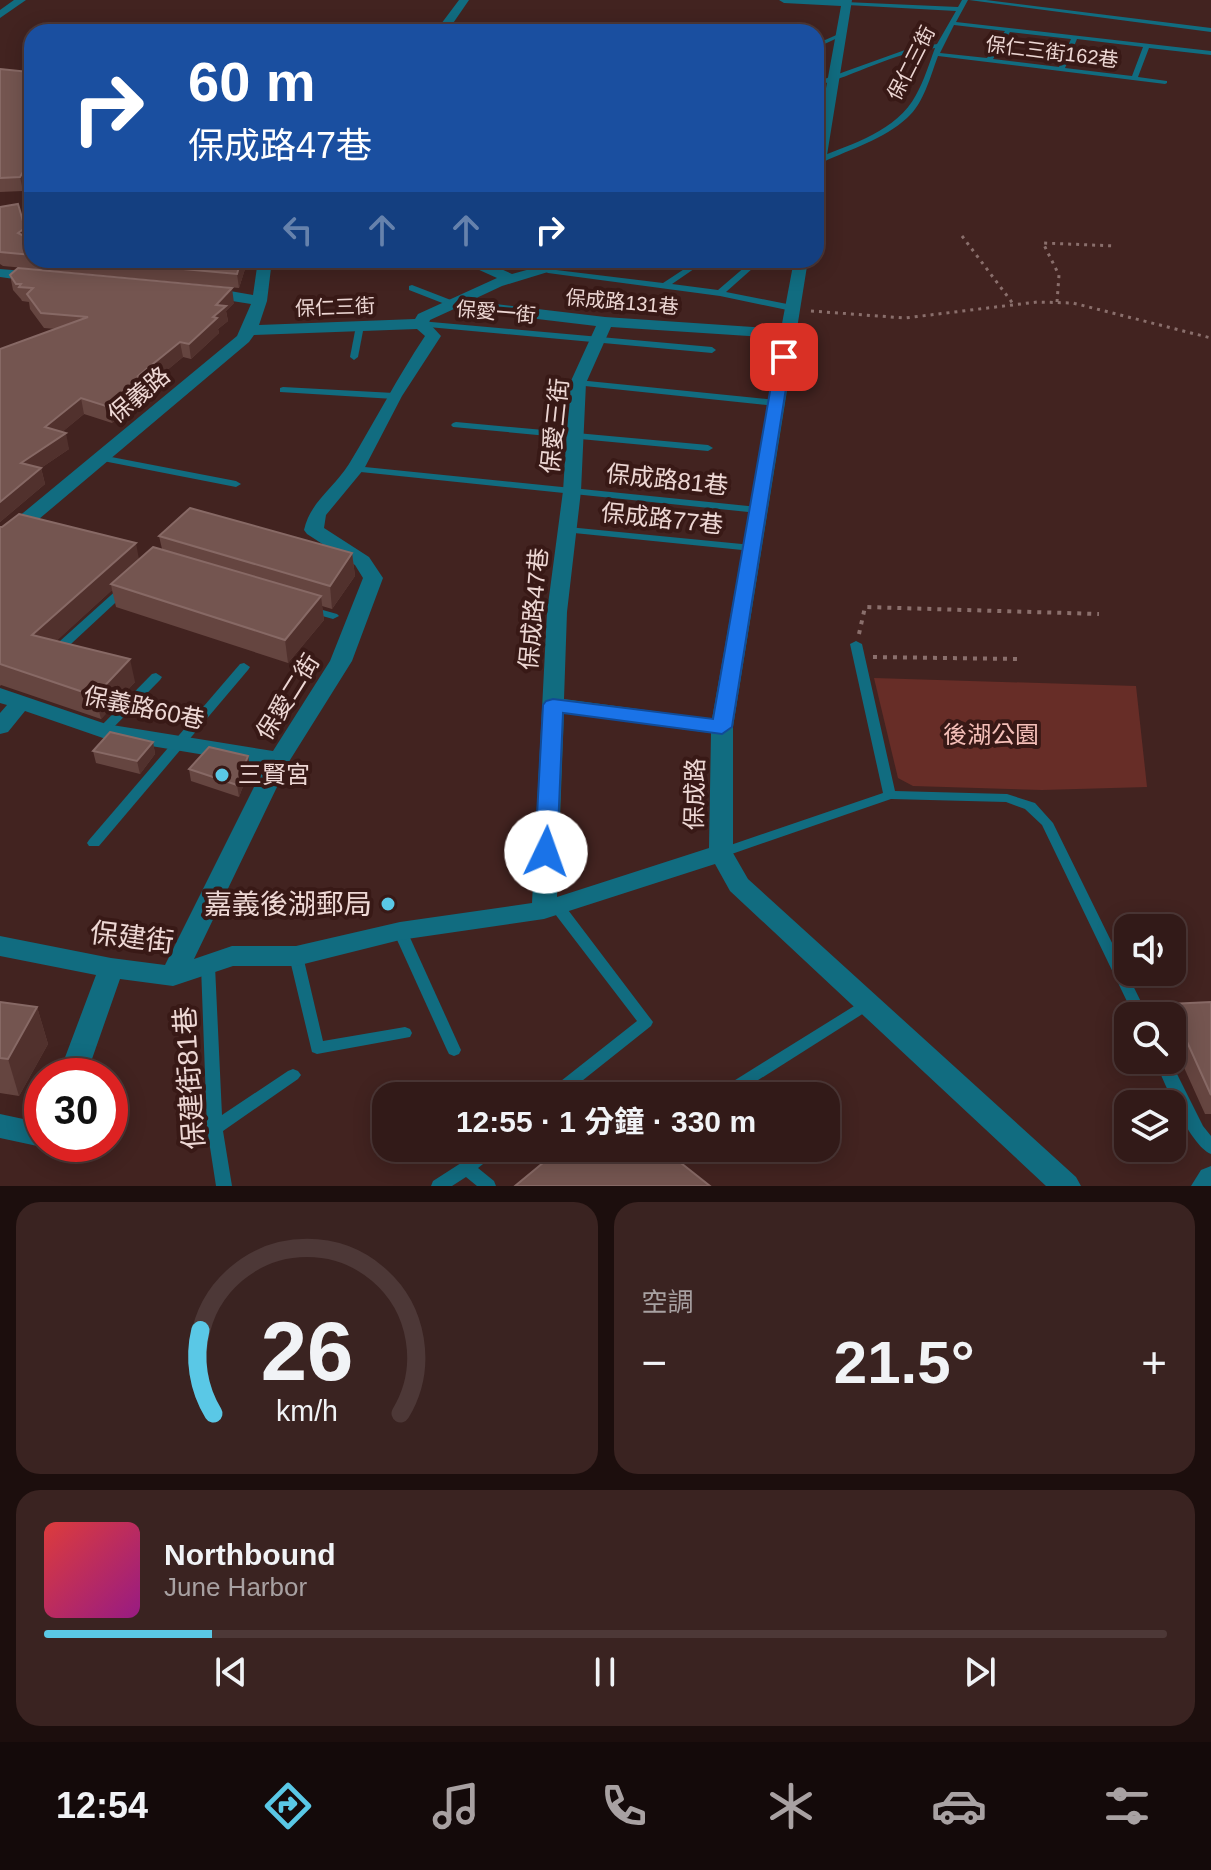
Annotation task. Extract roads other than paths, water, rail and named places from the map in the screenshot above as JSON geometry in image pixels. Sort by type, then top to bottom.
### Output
[{"type":"street","points":[[0,15],[21,0]]},
{"type":"street","points":[[447,24],[464,0]]},
{"type":"street","points":[[784,0],[847,2],[824,131]]},
{"type":"street","points":[[251,330],[259,308],[264,268]]},
{"type":"street","points":[[486,268],[512,280]]},
{"type":"street","points":[[420,324],[424,317],[497,283],[557,268]]},
{"type":"street","name":"保成路","points":[[800,268],[722,727],[721,853],[739,885],[1066,1186]]},
{"type":"street","points":[[0,273],[46,278]]},
{"type":"street","points":[[185,290],[231,294],[258,301]]},
{"type":"street","name":"保成路131巷","points":[[453,304],[602,330],[788,334]]},
{"type":"street","name":"保仁三街","points":[[251,330],[420,324]]},
{"type":"street","name":"保愛二街","points":[[173,976],[279,760],[341,661],[373,578],[362,561],[314,530],[317,514],[355,469],[394,396],[433,336],[420,324]]},
{"type":"street","name":"保義路","points":[[0,542],[26,529],[101,458],[234,349],[251,330]]},
{"type":"street","name":"保愛三街","points":[[572,491],[578,383],[602,330]]},
{"type":"street","name":"保成路47巷","points":[[572,491],[557,612],[553,705],[722,727]]},
{"type":"street","points":[[0,727],[11,698]]},
{"type":"street","name":"保義路60巷","points":[[11,698],[103,731],[279,760]]},
{"type":"street","points":[[550,908],[553,705]]},
{"type":"street","name":"保建街","points":[[0,946],[111,968],[173,976],[232,956],[296,956],[400,931],[550,908],[721,853]]},
{"type":"street","points":[[78,1058],[111,968]]},
{"type":"street","points":[[0,1126],[24,1131]]},
{"type":"street","points":[[1206,1186],[1211,1179]]},
{"type":"lane","name":"保仁三街","points":[[824,158],[876,136],[906,116],[920,95],[937,50],[965,0]]},
{"type":"lane","points":[[972,0],[1211,30]]},
{"type":"lane","points":[[847,2],[961,9]]},
{"type":"lane","name":"保仁三街","points":[[953,23],[1211,53]]},
{"type":"lane","points":[[989,61],[1009,29]]},
{"type":"lane","points":[[824,42],[843,34]]},
{"type":"lane","points":[[1061,69],[1075,37]]},
{"type":"lane","points":[[1134,79],[1147,46]]},
{"type":"lane","name":"保仁三街162巷","points":[[824,82],[909,50],[937,50],[989,61],[1165,82]]},
{"type":"lane","points":[[664,286],[691,268]]},
{"type":"lane","points":[[720,293],[749,268]]},
{"type":"lane","points":[[548,271],[720,293],[792,308]]},
{"type":"lane","points":[[412,288],[453,304]]},
{"type":"lane","name":"保愛一街","points":[[420,324],[602,330],[712,350]]},
{"type":"lane","points":[[354,357],[360,326]]},
{"type":"lane","points":[[578,383],[776,403]]},
{"type":"lane","points":[[283,390],[394,396]]},
{"type":"lane","points":[[456,425],[708,448]]},
{"type":"lane","points":[[101,458],[236,484]]},
{"type":"lane","points":[[355,469],[572,491]]},
{"type":"lane","name":"保成路81巷","points":[[572,491],[758,510]]},
{"type":"lane","name":"保成路77巷","points":[[568,530],[752,548]]},
{"type":"lane","points":[[51,656],[131,583]]},
{"type":"lane","points":[[304,607],[333,616]]},
{"type":"lane","points":[[858,650],[890,795]]},
{"type":"lane","points":[[94,843],[244,667]]},
{"type":"lane","points":[[103,731],[156,677]]},
{"type":"lane","points":[[721,853],[890,795],[993,797],[1030,806],[1047,823],[1134,1002]]},
{"type":"lane","points":[[550,908],[646,1022],[570,1082]]},
{"type":"lane","points":[[400,931],[454,1050]]},
{"type":"lane","points":[[296,956],[317,1048],[405,1033]]},
{"type":"lane","name":"保建街81巷","points":[[208,966],[215,1128],[224,1186]]},
{"type":"lane","points":[[743,1082],[868,1003]]},
{"type":"lane","points":[[1169,1074],[1197,1131],[1211,1147]]},
{"type":"lane","points":[[215,1128],[293,1075]]},
{"type":"lane","points":[[439,1186],[474,1162]]},
{"type":"lane","points":[[467,1168],[488,1186]]},
{"type":"place","name":"三賢宮","points":[[222,775]]},
{"type":"place","name":"嘉義後湖郵局","points":[[388,904]]},
{"type":"park label","name":"後湖公園","points":[[991,735]]}]
